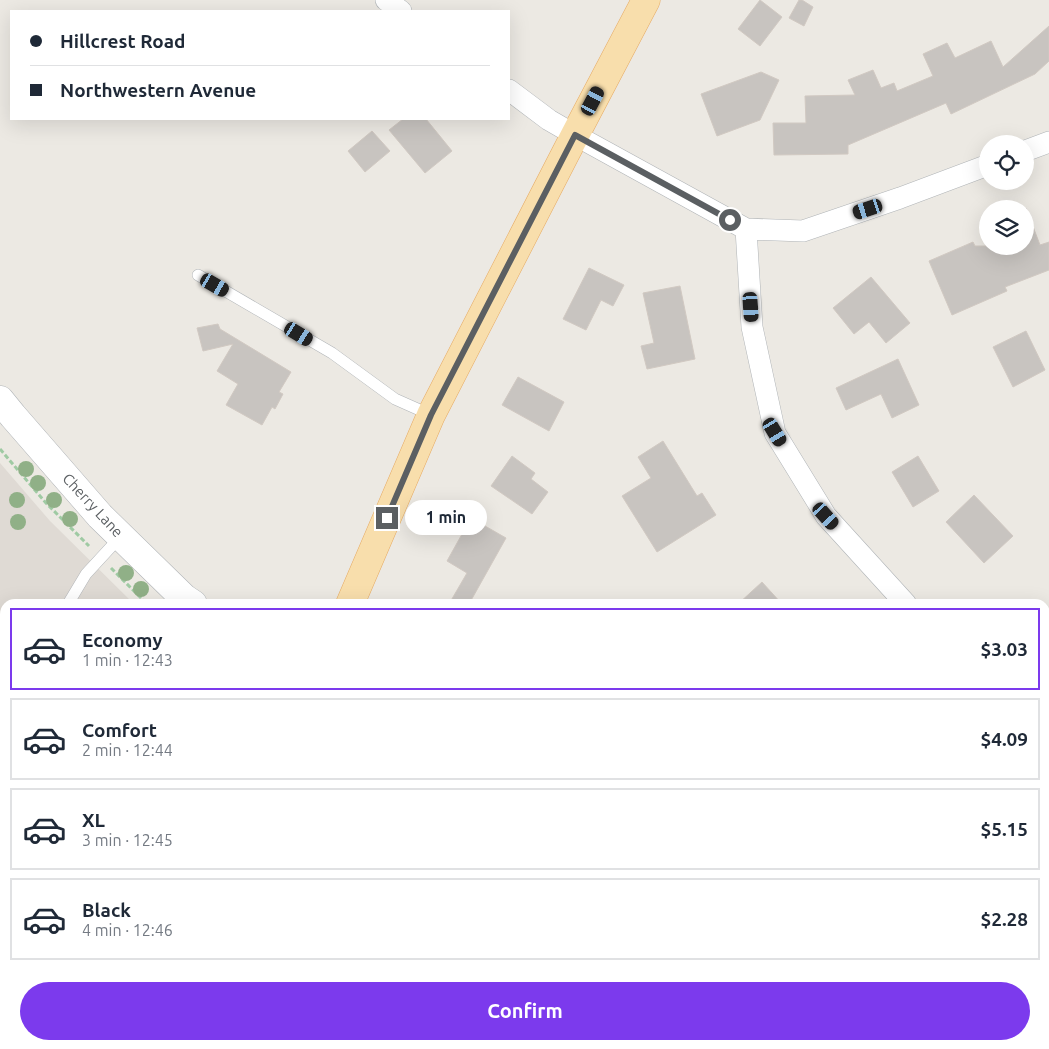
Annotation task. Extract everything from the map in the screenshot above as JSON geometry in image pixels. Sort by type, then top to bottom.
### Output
[{"type":"main road","points":[[352,599],[431,415],[646,0]]},
{"type":"street","points":[[386,0],[400,10]]},
{"type":"street","points":[[510,91],[549,120],[746,229],[803,231],[979,169]]},
{"type":"street","points":[[1034,148],[1049,142]]},
{"type":"street","points":[[746,229],[752,327],[775,432],[826,516],[901,599]]},
{"type":"street","name":"Cherry Lane","points":[[4,414],[100,516],[186,599]]},
{"type":"lane","points":[[198,275],[332,354],[395,399],[431,415]]},
{"type":"lane","points":[[71,599],[86,574],[121,536]]},
{"type":"path","points":[[0,449],[46,502],[142,599]]},
{"type":"shaded area","points":[[0,463],[50,521],[129,599],[0,599]]},
{"type":"building","points":[[760,0],[782,17],[760,46],[738,29]]},
{"type":"building","points":[[799,0],[813,7],[804,26],[789,18]]},
{"type":"building","points":[[1049,26],[1049,61],[1035,74],[951,114],[946,103],[848,145],[848,154],[774,155],[773,123],[806,123],[805,96],[855,95],[848,80],[873,70],[881,88],[894,83],[897,91],[933,76],[923,54],[947,43],[955,58],[991,41],[1003,67]]},
{"type":"building","points":[[761,72],[779,80],[760,120],[717,136],[701,94]]},
{"type":"building","points":[[402,120],[427,120],[452,151],[425,173],[389,130]]},
{"type":"building","points":[[372,131],[390,151],[365,172],[348,151]]},
{"type":"building","points":[[1034,229],[1040,245],[1049,242],[1049,270],[1005,287],[1007,291],[952,315],[929,261],[973,242],[975,246],[979,246],[979,255],[1034,255]]},
{"type":"building","points":[[589,268],[624,285],[613,306],[601,300],[586,330],[563,319]]},
{"type":"building","points":[[871,277],[910,323],[886,343],[869,322],[854,334],[833,308]]},
{"type":"building","points":[[680,286],[695,359],[647,369],[641,346],[654,343],[643,293]]},
{"type":"building","points":[[218,324],[220,329],[291,372],[279,392],[283,394],[275,409],[272,407],[262,425],[226,405],[238,384],[217,371],[233,344],[203,351],[197,328]]},
{"type":"building","points":[[1026,331],[1045,370],[1013,387],[993,347]]},
{"type":"building","points":[[898,359],[919,405],[892,418],[881,394],[846,410],[836,388]]},
{"type":"building","points":[[518,377],[564,402],[549,431],[502,405]]},
{"type":"building","points":[[663,441],[697,496],[702,493],[716,515],[657,552],[622,496],[651,478],[638,457]]},
{"type":"building","points":[[512,456],[535,473],[531,479],[548,492],[532,514],[491,486]]},
{"type":"building","points":[[918,456],[939,491],[913,507],[892,472]]},
{"type":"building","points":[[974,495],[1013,536],[984,563],[946,522]]},
{"type":"building","points":[[471,518],[506,538],[472,599],[452,599],[467,573],[447,561]]},
{"type":"building","points":[[762,582],[777,599],[743,599]]},
{"type":"route","points":[[387,518],[431,415],[575,135],[730,220]]}]
